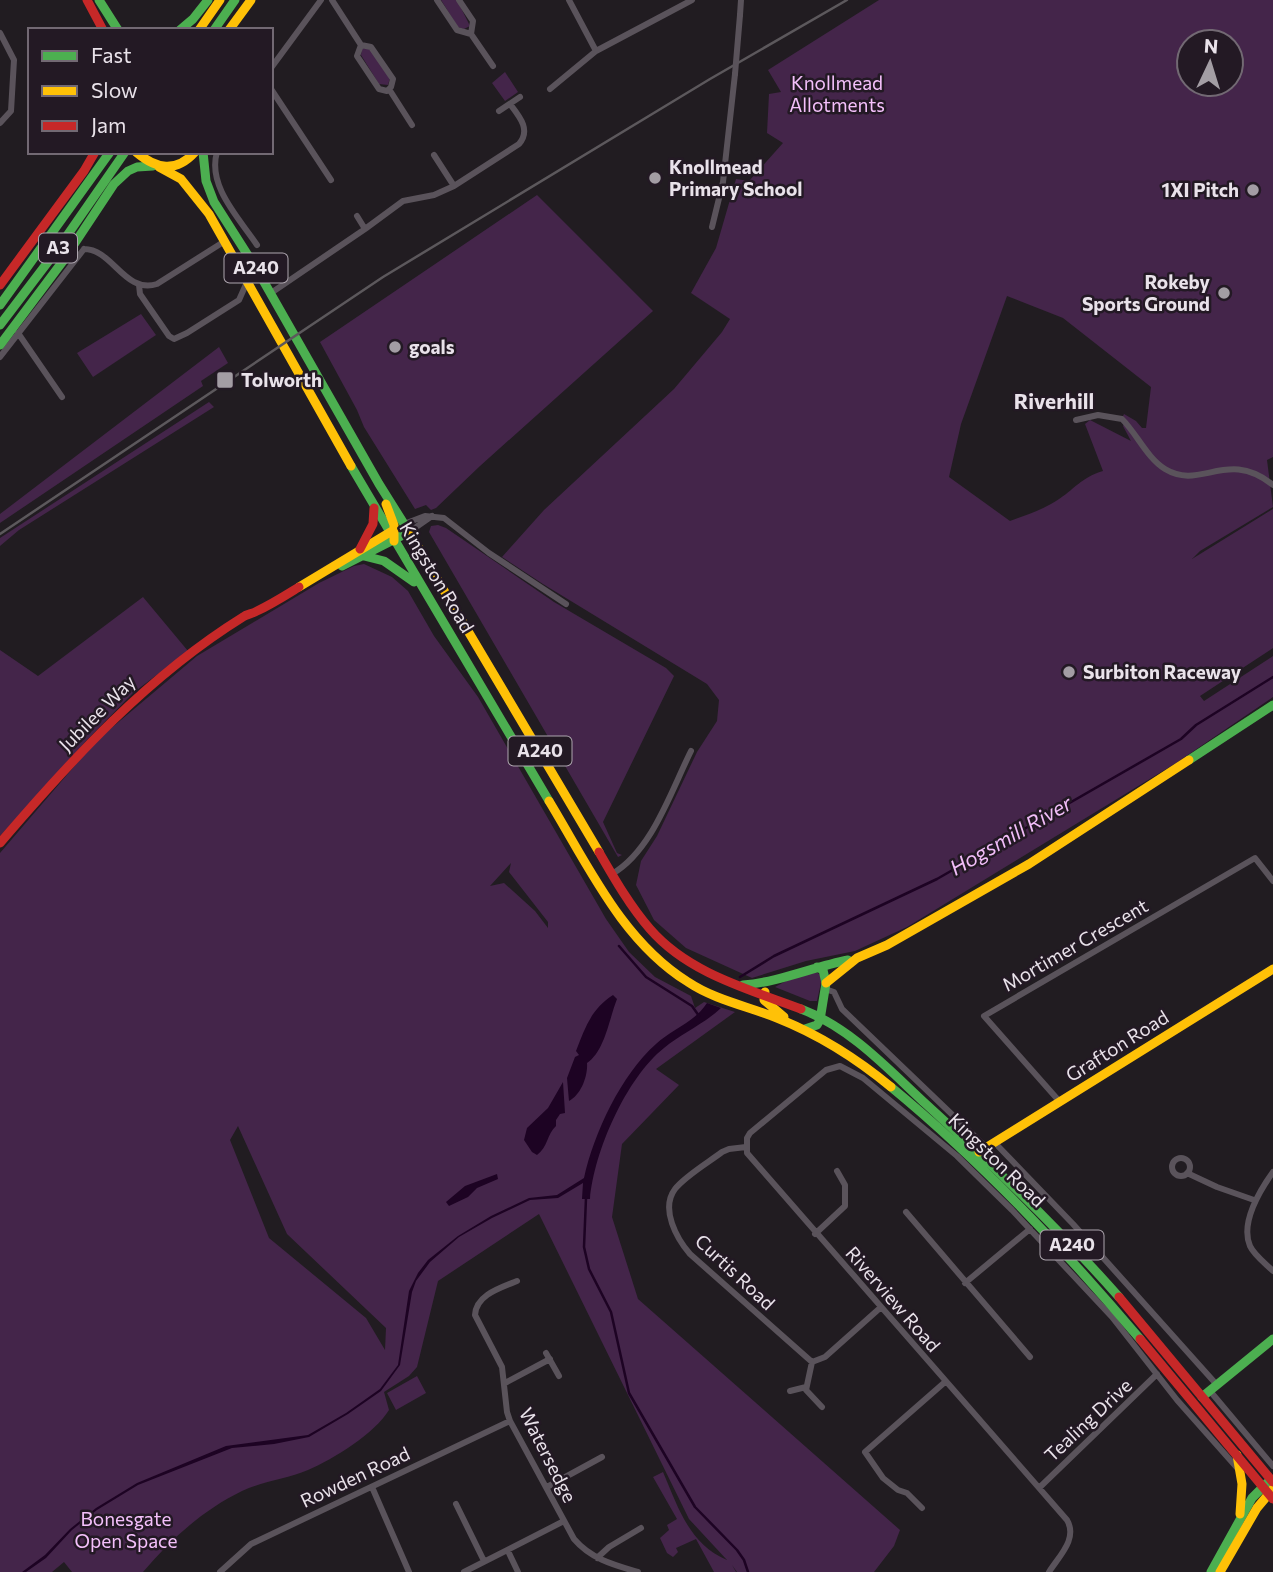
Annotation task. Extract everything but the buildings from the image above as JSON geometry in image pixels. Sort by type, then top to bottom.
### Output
[{"type":"main road","points":[[87,0],[102,28]]},
{"type":"main road","points":[[99,0],[116,28]]},
{"type":"main road","points":[[182,28],[208,0]]},
{"type":"main road","points":[[200,28],[220,0]]},
{"type":"main road","points":[[215,28],[235,0]]},
{"type":"main road","points":[[230,28],[251,0]]},
{"type":"main road","points":[[0,285],[94,154]]},
{"type":"main road","name":"A3","points":[[0,305],[109,154]]},
{"type":"main road","name":"A3","points":[[0,325],[57,250],[124,154]]},
{"type":"main road","name":"A240","points":[[139,154],[156,166]]},
{"type":"main road","points":[[0,345],[63,261],[120,177],[137,167],[173,168],[181,165],[193,154]]},
{"type":"main road","name":"Kingston Road","points":[[203,154],[206,181],[212,198],[271,293],[379,484],[612,874],[636,911],[663,942],[696,966],[737,985]]},
{"type":"main road","name":"Kingston Road","points":[[156,166],[176,175],[186,184],[209,214],[374,508],[393,534],[424,591],[621,918],[638,941],[660,963],[705,992],[832,1042],[876,1074],[944,1132],[1002,1188],[1109,1303],[1236,1454],[1270,1488]]},
{"type":"main road","points":[[379,484],[393,534]]},
{"type":"main road","points":[[374,508],[373,524],[362,553],[396,568],[424,591]]},
{"type":"main road","name":"Jubilee Way","points":[[0,843],[87,744],[145,689],[233,625],[244,622],[256,612],[407,528]]},
{"type":"main road","points":[[826,986],[842,968],[857,958],[887,945],[1029,864],[1273,705]]},
{"type":"main road","points":[[737,985],[775,981],[817,967],[857,958]]},
{"type":"main road","points":[[775,981],[764,994],[768,1006],[801,1028],[817,1025],[826,986],[825,972],[817,967]]},
{"type":"main road","name":"Grafton Road","points":[[987,1148],[1273,969]]},
{"type":"main road","name":"A240","points":[[737,985],[764,994]]},
{"type":"main road","name":"Kingston Road","points":[[764,994],[820,1018],[862,1045],[987,1148],[1143,1324],[1270,1488]]},
{"type":"main road","points":[[1202,1397],[1273,1339]]},
{"type":"main road","points":[[1236,1454],[1244,1496],[1238,1522]]},
{"type":"main road","points":[[1211,1572],[1252,1498],[1270,1488]]},
{"type":"main road","points":[[1220,1572],[1270,1488]]},
{"type":"street","points":[[273,65],[321,0]]},
{"type":"street","points":[[332,0],[361,46]]},
{"type":"street","points":[[437,0],[457,30],[471,34],[493,66]]},
{"type":"street","points":[[459,0],[473,21],[471,34]]},
{"type":"street","points":[[569,0],[596,51]]},
{"type":"street","points":[[550,89],[596,51],[692,0]]},
{"type":"street","points":[[712,227],[723,182],[742,1]]},
{"type":"street","points":[[0,33],[14,60],[11,111],[0,123]]},
{"type":"street","points":[[361,46],[371,47],[393,79],[389,89]]},
{"type":"street","points":[[361,46],[357,56],[376,86],[382,90],[389,89]]},
{"type":"street","points":[[389,89],[412,125]]},
{"type":"street","points":[[273,92],[331,180]]},
{"type":"street","points":[[499,111],[520,97]]},
{"type":"street","points":[[271,293],[403,201],[434,195],[454,186],[523,140],[525,129],[510,104]]},
{"type":"street","points":[[217,154],[214,171],[217,184],[257,245]]},
{"type":"street","points":[[434,155],[454,186]]},
{"type":"street","points":[[358,216],[365,229]]},
{"type":"street","points":[[0,357],[84,249],[81,232]]},
{"type":"street","points":[[84,249],[96,251],[128,279],[139,285],[150,286],[225,241]]},
{"type":"street","points":[[139,285],[140,293],[169,336],[178,338],[239,300],[248,280]]},
{"type":"street","points":[[18,333],[62,397]]},
{"type":"street","points":[[1076,420],[1098,415],[1122,419],[1155,460],[1182,476],[1220,468],[1245,470],[1273,485]]},
{"type":"street","points":[[407,528],[434,515],[447,520],[511,568],[566,604]]},
{"type":"street","points":[[612,874],[646,842],[691,751]]},
{"type":"street","points":[[1254,848],[1255,858],[1273,881]]},
{"type":"street","name":"Mortimer Crescent","points":[[985,1016],[1255,858]]},
{"type":"street","points":[[826,986],[834,992],[842,1009],[987,1148],[1073,1224],[1214,1388],[1273,1466]]},
{"type":"street","points":[[976,1013],[985,1016],[1060,1102]]},
{"type":"street","name":"Kingston Road","points":[[746,1147],[750,1133],[826,1070],[840,1066],[863,1078],[983,1180],[1112,1317],[1177,1400],[1240,1471]]},
{"type":"street","name":"Riverview Road","points":[[746,1147],[749,1157],[1067,1520],[1072,1534],[1049,1572]]},
{"type":"street","name":"Curtis Road","points":[[746,1147],[722,1152],[675,1189],[669,1209],[678,1240],[690,1254],[812,1362]]},
{"type":"street","points":[[816,1234],[845,1206],[845,1185],[837,1171]]},
{"type":"street","points":[[1273,1172],[1254,1200],[1248,1235],[1250,1247],[1273,1271]]},
{"type":"street","points":[[1187,1173],[1254,1200]]},
{"type":"street","points":[[906,1212],[1030,1357]]},
{"type":"street","points":[[965,1283],[1030,1229]]},
{"type":"street","name":"Watersedge","points":[[517,1281],[482,1298],[475,1315],[502,1367],[510,1421],[564,1521],[582,1548],[597,1558]]},
{"type":"street","points":[[822,1407],[806,1387],[812,1362],[825,1357],[880,1308]]},
{"type":"street","points":[[505,1383],[548,1356],[559,1376]]},
{"type":"street","name":"Tealing Drive","points":[[1039,1488],[1157,1374]]},
{"type":"street","points":[[922,1507],[907,1493],[898,1490],[883,1478],[865,1452],[945,1382]]},
{"type":"street","points":[[790,1391],[806,1387]]},
{"type":"street","name":"Rowden Road","points":[[220,1572],[251,1544],[510,1421]]},
{"type":"street","points":[[547,1487],[602,1457]]},
{"type":"street","points":[[372,1487],[409,1572]]},
{"type":"street","points":[[456,1504],[484,1561]]},
{"type":"street","points":[[464,1572],[564,1521]]},
{"type":"street","points":[[638,1572],[597,1558],[608,1547],[641,1528]]},
{"type":"street","points":[[508,1551],[518,1572]]},
{"type":"green space","points":[[441,0],[457,0],[470,26],[464,29],[458,27]]},
{"type":"green space","name":"Knollmead Allotments","points":[[879,0],[1273,0],[1273,457],[1267,460],[1273,507],[1200,551],[1192,559],[1273,509],[1273,648],[1200,696],[1204,701],[1273,656],[1273,697],[1176,763],[907,927],[855,951],[806,961],[752,978],[686,948],[654,920],[636,885],[641,861],[657,836],[697,752],[717,721],[719,700],[707,684],[502,557],[544,510],[674,389],[730,319],[691,293],[716,248],[736,179],[749,181],[783,143],[767,133],[769,94],[781,92],[768,70]],"holes":[[[1007,296],[1063,318],[1151,387],[1146,428],[1142,428],[1124,414],[1126,420],[1123,426],[1131,441],[1090,420],[1085,424],[1103,471],[1083,480],[1051,504],[1010,521],[949,477],[961,424]]]},
{"type":"green space","points":[[362,48],[370,49],[390,78],[388,85],[379,84],[361,55]]},
{"type":"green space","points":[[505,72],[518,92],[505,101],[492,83]]},
{"type":"green space","points":[[537,195],[653,311],[436,508],[431,510],[426,505],[415,509],[364,427],[320,342]]},
{"type":"green space","points":[[141,314],[156,335],[93,377],[77,353]]},
{"type":"green space","points":[[219,347],[228,363],[201,381],[203,386],[0,523],[0,514]]},
{"type":"green space","points":[[209,402],[214,407],[19,530],[0,546],[0,538]]},
{"type":"green space","points":[[438,525],[554,602],[666,668],[674,676],[603,822],[617,853],[622,855],[618,857],[429,532],[431,526]]},
{"type":"green space","name":"Bonesgate Open Space","points":[[364,564],[392,577],[408,591],[434,636],[478,697],[606,919],[629,952],[655,977],[691,996],[695,1008],[704,1002],[735,1012],[656,1069],[679,1085],[622,1144],[612,1217],[638,1299],[900,1530],[894,1546],[874,1572],[737,1572],[732,1565],[736,1572],[714,1572],[696,1539],[676,1548],[678,1552],[673,1557],[667,1553],[660,1538],[669,1530],[667,1525],[677,1519],[653,1477],[663,1472],[686,1523],[694,1534],[714,1553],[727,1560],[689,1519],[539,1214],[438,1281],[417,1367],[409,1376],[384,1392],[389,1410],[383,1419],[341,1452],[308,1470],[250,1488],[214,1507],[188,1526],[143,1572],[72,1572],[64,1562],[52,1572],[0,1572],[0,853],[96,741],[197,656],[319,583]],"holes":[[[511,863],[509,872],[548,922],[548,928],[535,911],[504,883],[490,886]],[[238,1126],[287,1234],[386,1328],[385,1350],[366,1318],[269,1238],[230,1140]]]},
{"type":"green space","points":[[143,597],[188,651],[133,693],[0,836],[0,650],[38,676]]},
{"type":"green space","points":[[813,972],[822,978],[817,1001],[810,1001],[775,987],[786,981]]},
{"type":"green space","points":[[417,1376],[426,1393],[396,1410],[387,1393]]},
{"type":"shaded area","points":[[613,995],[617,999],[602,1043],[587,1063],[580,1090],[569,1101],[567,1078],[575,1057],[579,1055],[576,1051],[582,1035],[599,1006]]},
{"type":"shaded area","points":[[707,1003],[721,1008],[664,1048],[650,1061],[625,1097],[605,1138],[590,1199],[582,1199],[583,1183],[558,1198],[530,1200],[459,1237],[430,1262],[416,1281],[412,1292],[400,1365],[381,1391],[309,1437],[232,1448],[138,1485],[97,1510],[72,1530],[46,1558],[22,1572],[45,1555],[70,1529],[96,1508],[137,1483],[226,1446],[308,1435],[380,1389],[398,1365],[409,1291],[428,1260],[458,1236],[491,1216],[529,1198],[557,1195],[584,1178],[602,1124],[631,1072],[656,1044],[696,1016]]},
{"type":"shaded area","points":[[563,1082],[565,1113],[560,1114],[556,1120],[556,1126],[537,1155],[524,1140],[527,1128],[548,1108]]},
{"type":"shaded area","points":[[497,1174],[498,1179],[477,1188],[468,1197],[449,1206],[446,1202],[465,1186]]},
{"type":"waterway","name":"Hogsmill River","points":[[740,977],[774,956],[937,879],[1181,739],[1196,725],[1273,677]]},
{"type":"waterway","points":[[619,946],[646,977],[692,1006],[699,1016]]},
{"type":"waterway","name":"Hogsmill River","points":[[586,1198],[584,1247],[589,1269],[611,1312],[629,1393],[695,1507],[737,1550],[748,1572]]},
{"type":"railway","points":[[0,534],[383,277],[710,79],[847,0]]},
{"type":"traffic: fast","points":[[99,0],[117,28]]},
{"type":"traffic: fast","points":[[182,28],[208,0]]},
{"type":"traffic: fast","points":[[215,28],[235,0]]},
{"type":"traffic: fast","points":[[0,305],[109,154]]},
{"type":"traffic: fast","points":[[0,325],[57,250],[124,154]]},
{"type":"traffic: fast","points":[[203,154],[206,181],[214,202],[256,268],[411,535]]},
{"type":"traffic: fast","points":[[0,345],[63,261],[114,184],[128,171],[137,167],[153,166]]},
{"type":"traffic: fast","points":[[351,466],[549,801]]},
{"type":"traffic: fast","points":[[342,566],[409,532]]},
{"type":"traffic: fast","points":[[364,556],[384,561],[414,582]]},
{"type":"traffic: fast","points":[[1189,760],[1273,705]]},
{"type":"traffic: fast","points":[[743,985],[770,981],[848,960]]},
{"type":"traffic: fast","points":[[805,1029],[817,1025],[820,1020],[826,983],[823,970],[817,967]]},
{"type":"traffic: fast","points":[[801,1009],[853,1038],[883,1064],[1026,1198],[1119,1297]]},
{"type":"traffic: fast","points":[[891,1087],[958,1145],[1021,1207],[1140,1339]]},
{"type":"traffic: fast","points":[[1202,1397],[1273,1339]]},
{"type":"traffic: fast","points":[[1211,1572],[1252,1498],[1267,1483]]},
{"type":"traffic: slow","points":[[200,28],[220,0]]},
{"type":"traffic: slow","points":[[230,28],[251,0]]},
{"type":"traffic: slow","points":[[138,154],[151,162],[166,166],[181,163],[193,154]]},
{"type":"traffic: slow","points":[[159,167],[181,179],[209,214],[351,466]]},
{"type":"traffic: slow","points":[[386,504],[394,525],[394,541]]},
{"type":"traffic: slow","points":[[299,587],[392,531]]},
{"type":"traffic: slow","points":[[411,535],[599,852]]},
{"type":"traffic: slow","points":[[826,983],[857,958],[887,945],[1029,864],[1189,760]]},
{"type":"traffic: slow","points":[[549,801],[608,900],[625,924],[665,965],[709,994],[777,1018],[823,1040],[891,1087]]},
{"type":"traffic: slow","points":[[979,1152],[1273,969]]},
{"type":"traffic: slow","points":[[765,992],[764,1000],[784,1017]]},
{"type":"traffic: slow","points":[[1237,1455],[1242,1484],[1240,1514]]},
{"type":"traffic: slow","points":[[1220,1572],[1257,1508],[1273,1489]]},
{"type":"traffic: jam","points":[[87,0],[102,28]]},
{"type":"traffic: jam","points":[[0,285],[94,154]]},
{"type":"traffic: jam","points":[[360,549],[373,524],[374,508]]},
{"type":"traffic: jam","points":[[0,843],[83,750],[143,692],[208,640],[245,616],[299,587]]},
{"type":"traffic: jam","points":[[599,852],[636,911],[665,944],[682,957],[720,978],[801,1009]]},
{"type":"traffic: jam","points":[[1119,1297],[1273,1482]]},
{"type":"traffic: jam","points":[[1140,1339],[1273,1499]]},
{"type":"place","name":"Knollmead Primary School","points":[[655,178]]},
{"type":"place","name":"1XI Pitch","points":[[1253,190]]},
{"type":"place","name":"Rokeby Sports Ground","points":[[1224,293]]},
{"type":"place","name":"goals","points":[[395,347]]},
{"type":"place","name":"Tolworth","points":[[225,380]]},
{"type":"place","name":"Surbiton Raceway","points":[[1069,672]]},
{"type":"district","name":"Riverhill","points":[[1054,402]]}]
